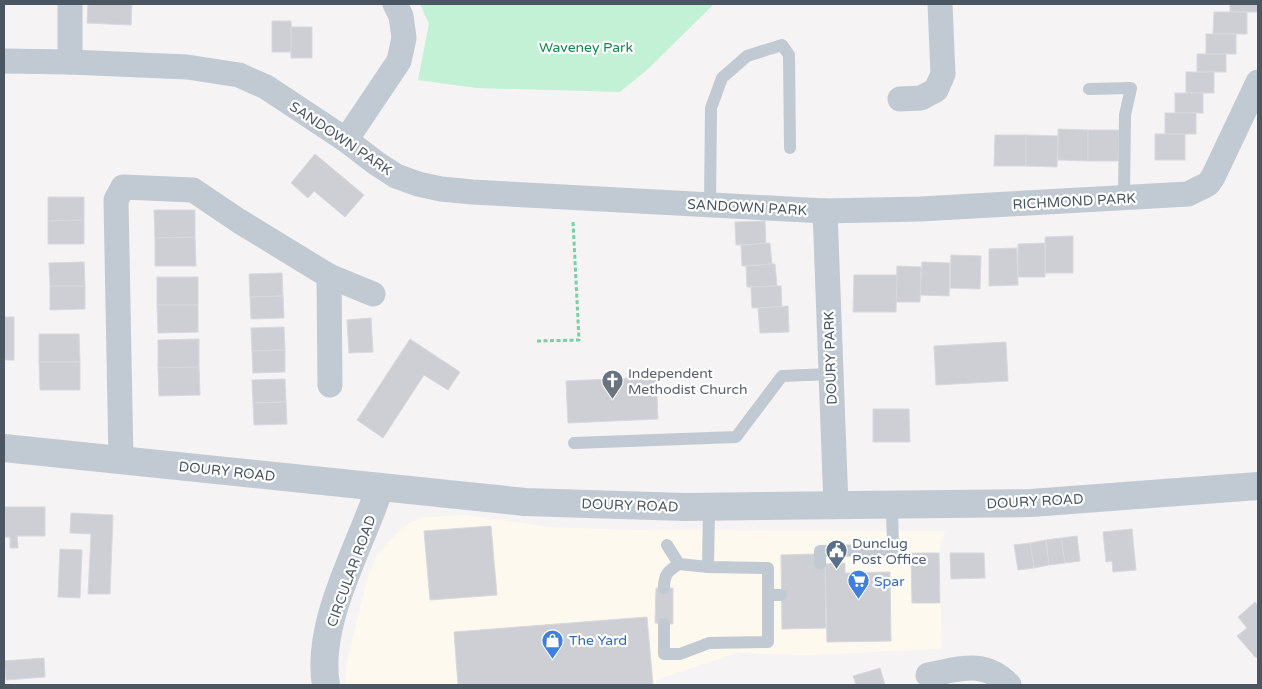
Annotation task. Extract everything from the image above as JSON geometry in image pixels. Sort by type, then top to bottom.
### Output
[{"type":"street","points":[[70,4],[70,62]]},
{"type":"street","points":[[346,140],[399,61],[404,38],[400,16],[395,4]]},
{"type":"street","points":[[900,99],[921,98],[936,90],[943,74],[940,4]]},
{"type":"street","name":"SANDOWN PARK","points":[[4,61],[187,67],[239,75],[266,87],[346,140],[388,171],[418,184],[441,189],[825,211]]},
{"type":"street","name":"RICHMOND PARK","points":[[825,211],[920,209],[1188,194],[1208,184],[1213,177],[1251,115],[1258,82]]},
{"type":"street","points":[[121,460],[116,200],[123,187],[193,190],[239,221],[329,276],[373,294]]},
{"type":"street","name":"DOURY PARK","points":[[825,211],[836,506]]},
{"type":"street","points":[[329,276],[330,385]]},
{"type":"street","name":"DOURY ROAD","points":[[4,448],[525,502],[709,508],[1031,503],[1258,486]]},
{"type":"street","name":"CIRCULAR ROAD","points":[[326,685],[323,668],[331,619],[380,487]]},
{"type":"street","points":[[928,674],[981,668],[994,672],[1009,685]]},
{"type":"lane","points":[[710,205],[711,108],[722,78],[747,56],[782,45],[789,55],[790,148]]},
{"type":"lane","points":[[1089,89],[1131,88],[1125,115],[1124,198]]},
{"type":"lane","points":[[574,443],[736,437],[782,376],[831,374]]},
{"type":"lane","points":[[820,564],[820,551],[893,550],[892,506]]},
{"type":"lane","points":[[708,567],[709,508]]},
{"type":"lane","points":[[667,545],[679,564]]},
{"type":"lane","points":[[664,588],[664,578],[668,571],[679,564],[708,567],[768,568],[768,642],[708,643],[680,654],[664,654],[664,624]]},
{"type":"lane","points":[[768,595],[782,595]]},
{"type":"path","points":[[537,342],[579,340],[572,197]]},
{"type":"shaded area","points":[[464,515],[549,527],[631,530],[945,531],[939,553],[942,649],[808,655],[737,653],[656,680],[656,685],[346,685],[346,665],[367,580],[377,555],[409,523],[424,517]]},
{"type":"green space","name":"Waveney Park","points":[[420,4],[714,4],[648,69],[620,92],[477,88],[418,80],[429,24]]},
{"type":"building","points":[[88,4],[132,4],[131,25],[87,23]]},
{"type":"building","points":[[1230,4],[1258,4],[1258,12],[1230,12]]},
{"type":"building","points":[[1214,12],[1247,12],[1247,34],[1213,34]]},
{"type":"building","points":[[272,21],[291,21],[292,52],[272,52]]},
{"type":"building","points":[[291,27],[312,27],[312,58],[291,58]]},
{"type":"building","points":[[1206,34],[1236,34],[1236,54],[1206,54]]},
{"type":"building","points":[[1197,54],[1226,54],[1226,72],[1197,72]]},
{"type":"building","points":[[1186,72],[1214,72],[1214,93],[1186,93]]},
{"type":"building","points":[[1175,93],[1203,93],[1203,113],[1175,113]]},
{"type":"building","points":[[1165,113],[1196,113],[1196,134],[1165,134]]},
{"type":"building","points":[[1058,129],[1088,130],[1088,161],[1058,160]]},
{"type":"building","points":[[1088,130],[1119,130],[1118,161],[1088,161]]},
{"type":"building","points":[[1155,134],[1185,134],[1185,160],[1155,160]]},
{"type":"building","points":[[995,135],[1026,135],[1026,166],[994,166]]},
{"type":"building","points":[[1026,135],[1058,136],[1057,167],[1026,166]]},
{"type":"building","points":[[315,154],[364,195],[345,217],[314,191],[308,198],[291,183]]},
{"type":"building","points":[[48,197],[84,197],[84,220],[48,221]]},
{"type":"building","points":[[154,210],[195,210],[195,237],[155,238]]},
{"type":"building","points":[[84,220],[84,244],[48,244],[48,221]]},
{"type":"building","points":[[765,221],[766,244],[736,245],[735,222]]},
{"type":"building","points":[[1073,236],[1073,273],[1045,273],[1045,237]]},
{"type":"building","points":[[195,237],[196,266],[155,266],[155,238]]},
{"type":"building","points":[[770,243],[772,264],[742,266],[741,245]]},
{"type":"building","points":[[1045,243],[1045,277],[1018,277],[1018,244]]},
{"type":"building","points":[[1017,248],[1018,285],[989,286],[989,249]]},
{"type":"building","points":[[951,255],[981,256],[980,289],[950,288]]},
{"type":"building","points":[[84,262],[85,286],[50,286],[49,263]]},
{"type":"building","points":[[922,262],[950,263],[949,296],[920,295]]},
{"type":"building","points":[[775,264],[777,286],[747,287],[746,266]]},
{"type":"building","points":[[897,266],[921,267],[920,302],[896,302]]},
{"type":"building","points":[[282,273],[283,296],[250,297],[249,274]]},
{"type":"building","points":[[854,275],[897,275],[896,312],[853,312]]},
{"type":"building","points":[[157,277],[198,277],[198,305],[157,305]]},
{"type":"building","points":[[50,286],[85,286],[85,309],[50,310]]},
{"type":"building","points":[[781,286],[782,307],[752,308],[751,287]]},
{"type":"building","points":[[283,296],[284,318],[251,319],[250,297]]},
{"type":"building","points":[[157,305],[198,305],[198,332],[158,333]]},
{"type":"building","points":[[788,306],[789,332],[760,333],[758,308]]},
{"type":"building","points":[[4,317],[14,317],[14,360],[4,360]]},
{"type":"building","points":[[371,318],[373,352],[349,353],[347,320]]},
{"type":"building","points":[[284,327],[285,350],[252,351],[251,328]]},
{"type":"building","points":[[39,334],[79,334],[80,362],[39,362]]},
{"type":"building","points":[[199,339],[199,367],[158,368],[158,340]]},
{"type":"building","points":[[410,339],[460,372],[448,390],[424,375],[383,438],[357,420]]},
{"type":"building","points":[[1006,342],[1008,381],[936,385],[934,346]]},
{"type":"building","points":[[285,350],[285,372],[253,373],[252,351]]},
{"type":"building","points":[[39,362],[80,362],[80,390],[40,390]]},
{"type":"building","points":[[199,367],[200,395],[159,396],[158,368]]},
{"type":"building","name":"Independent Methodist Church","points":[[656,377],[658,419],[568,423],[566,381]]},
{"type":"building","points":[[285,379],[286,402],[253,403],[252,380]]},
{"type":"building","points":[[286,402],[287,424],[254,425],[253,403]]},
{"type":"building","points":[[873,409],[909,409],[910,442],[873,442]]},
{"type":"building","points":[[5,507],[45,507],[45,536],[17,536],[18,548],[10,548],[10,537],[5,537]]},
{"type":"building","points":[[71,513],[113,515],[110,594],[88,594],[91,534],[70,533]]},
{"type":"building","points":[[491,526],[497,595],[430,600],[424,531]]},
{"type":"building","points":[[1132,529],[1136,570],[1113,572],[1112,561],[1106,562],[1103,532]]},
{"type":"building","points":[[1077,536],[1080,561],[1065,563],[1061,538]]},
{"type":"building","points":[[1061,538],[1065,563],[1049,565],[1046,540]]},
{"type":"building","points":[[1046,540],[1049,565],[1034,568],[1030,543]]},
{"type":"building","points":[[1030,543],[1034,568],[1018,570],[1014,545]]},
{"type":"building","points":[[60,549],[82,550],[80,598],[58,597]]},
{"type":"building","points":[[911,553],[939,553],[940,603],[912,603]]},
{"type":"building","points":[[950,553],[984,553],[985,578],[951,579]]},
{"type":"building","points":[[815,554],[825,564],[826,628],[782,629],[781,555]]},
{"type":"building","name":"Spar","points":[[845,563],[845,573],[890,572],[891,641],[827,642],[825,564]]},
{"type":"building","points":[[656,588],[673,588],[673,624],[655,623]]},
{"type":"building","points":[[1255,602],[1258,606],[1258,656],[1256,658],[1237,636],[1247,628],[1238,617]]},
{"type":"building","name":"The Yard","points":[[647,617],[653,685],[458,685],[454,632]]},
{"type":"building","points":[[44,658],[45,677],[6,680],[4,661]]},
{"type":"building","points":[[880,668],[885,685],[856,685],[853,676]]},
{"type":"place","name":"Independent Methodist Church","points":[[612,400]]},
{"type":"place","name":"Dunclug Post Office","points":[[836,570]]},
{"type":"place","name":"Spar","points":[[858,600]]},
{"type":"place","name":"The Yard","points":[[553,659]]}]
